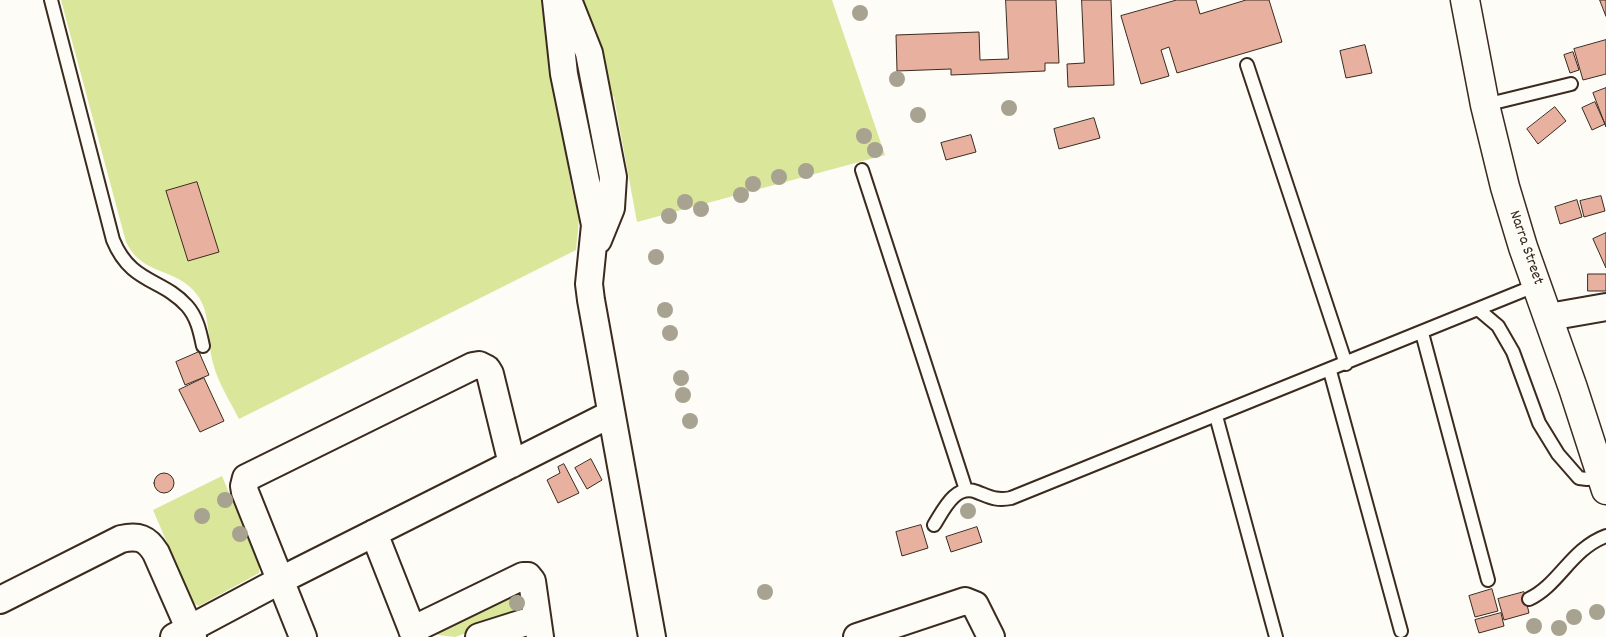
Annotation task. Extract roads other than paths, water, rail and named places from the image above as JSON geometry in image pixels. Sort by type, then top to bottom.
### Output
[{"type":"street","points":[[556,0],[564,74],[592,202],[595,225],[594,250],[590,270],[590,292],[652,637]]},
{"type":"street","points":[[568,0],[589,53],[612,177],[611,208],[594,250]]},
{"type":"street","name":"Narra Street","points":[[1465,0],[1485,105],[1505,187],[1604,483]]},
{"type":"street","points":[[1549,317],[1606,307]]},
{"type":"street","points":[[303,637],[245,492],[245,482],[250,475],[478,365],[487,369],[490,374],[512,464]]},
{"type":"street","points":[[0,600],[121,539],[142,538],[150,543],[156,553],[186,634],[281,580],[611,414]]},
{"type":"street","points":[[374,533],[414,634],[523,576],[528,576],[532,581],[538,628],[479,637]]},
{"type":"street","points":[[857,637],[965,601],[975,605],[990,637]]},
{"type":"lane","points":[[51,0],[118,254],[138,274],[187,306],[200,328],[203,346]]},
{"type":"lane","points":[[1248,65],[1346,364]]},
{"type":"lane","points":[[1485,105],[1571,84]]},
{"type":"lane","points":[[862,170],[966,490]]},
{"type":"lane","points":[[934,525],[953,497],[966,490],[978,492],[994,500],[1011,498],[1346,364],[1537,285]]},
{"type":"lane","points":[[1479,310],[1498,326],[1513,352],[1539,422],[1558,454],[1579,478],[1604,483]]},
{"type":"lane","points":[[1422,333],[1488,580]]},
{"type":"lane","points":[[1330,370],[1401,631]]},
{"type":"lane","points":[[1216,416],[1276,637]]},
{"type":"lane","points":[[1529,600],[1545,589],[1570,560],[1588,544],[1606,536]]}]
